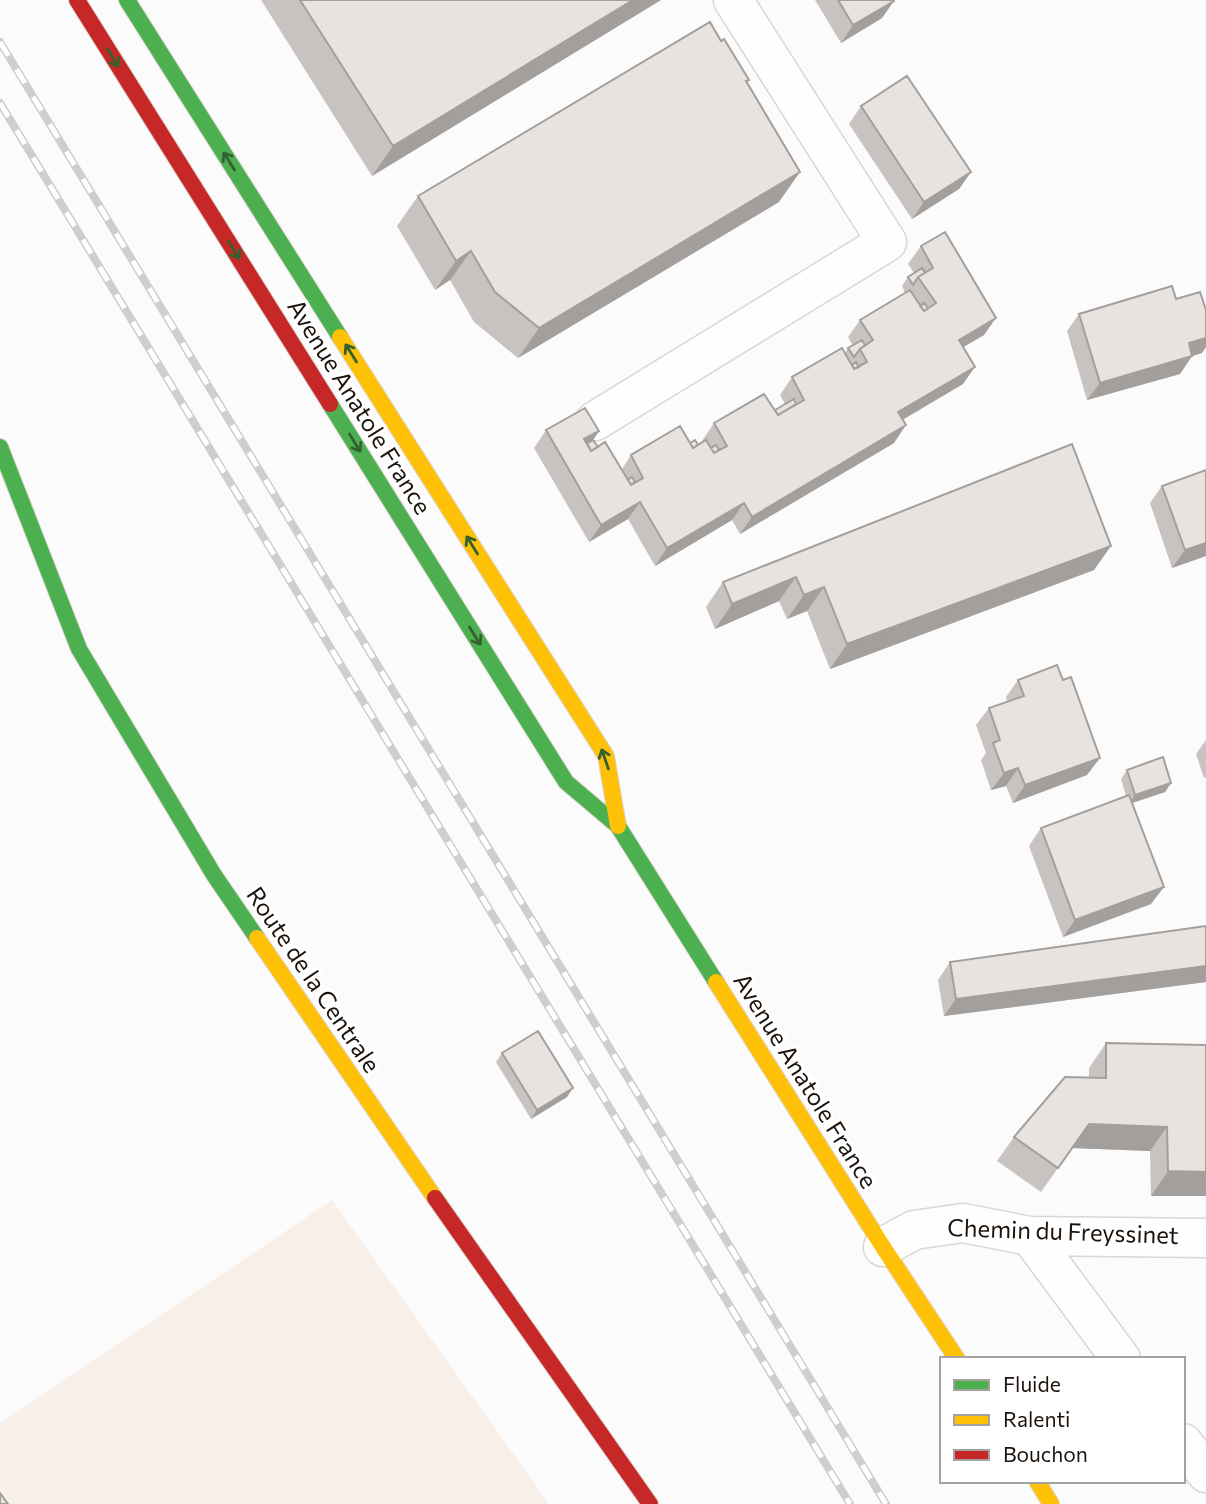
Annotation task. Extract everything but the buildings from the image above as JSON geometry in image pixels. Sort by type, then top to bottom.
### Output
[{"type":"main road","name":"Avenue Anatole France","points":[[77,0],[170,138],[566,782],[618,825],[883,1247],[956,1357]]},
{"type":"main road","name":"Avenue Anatole France","points":[[127,0],[198,122],[606,756],[618,825]]},
{"type":"main road","name":"Route de la Centrale","points":[[0,447],[79,649],[214,875],[440,1205],[650,1504]]},
{"type":"main road","points":[[1038,1483],[1051,1504]]},
{"type":"street","points":[[594,421],[887,242],[733,0]]},
{"type":"street","name":"Chemin du Freyssinet","points":[[883,1247],[915,1230],[963,1223],[1030,1236],[1206,1238]]},
{"type":"street","points":[[1030,1236],[1120,1357]]},
{"type":"street","points":[[1185,1446],[1206,1474]]},
{"type":"shaded area","points":[[332,1200],[549,1504],[0,1504],[0,1423]]},
{"type":"railway","points":[[0,42],[886,1504]]},
{"type":"railway","points":[[0,103],[850,1504]]},
{"type":"traffic: fast","points":[[127,0],[340,337]]},
{"type":"traffic: fast","points":[[330,404],[566,782],[618,826],[716,982]]},
{"type":"traffic: fast","points":[[0,447],[79,649],[214,875],[257,938]]},
{"type":"traffic: slow","points":[[340,337],[606,756],[618,826]]},
{"type":"traffic: slow","points":[[257,938],[435,1198]]},
{"type":"traffic: slow","points":[[716,982],[956,1357]]},
{"type":"traffic: slow","points":[[1038,1483],[1051,1504]]},
{"type":"traffic: jam","points":[[77,0],[330,404]]},
{"type":"traffic: jam","points":[[435,1198],[650,1504]]}]
